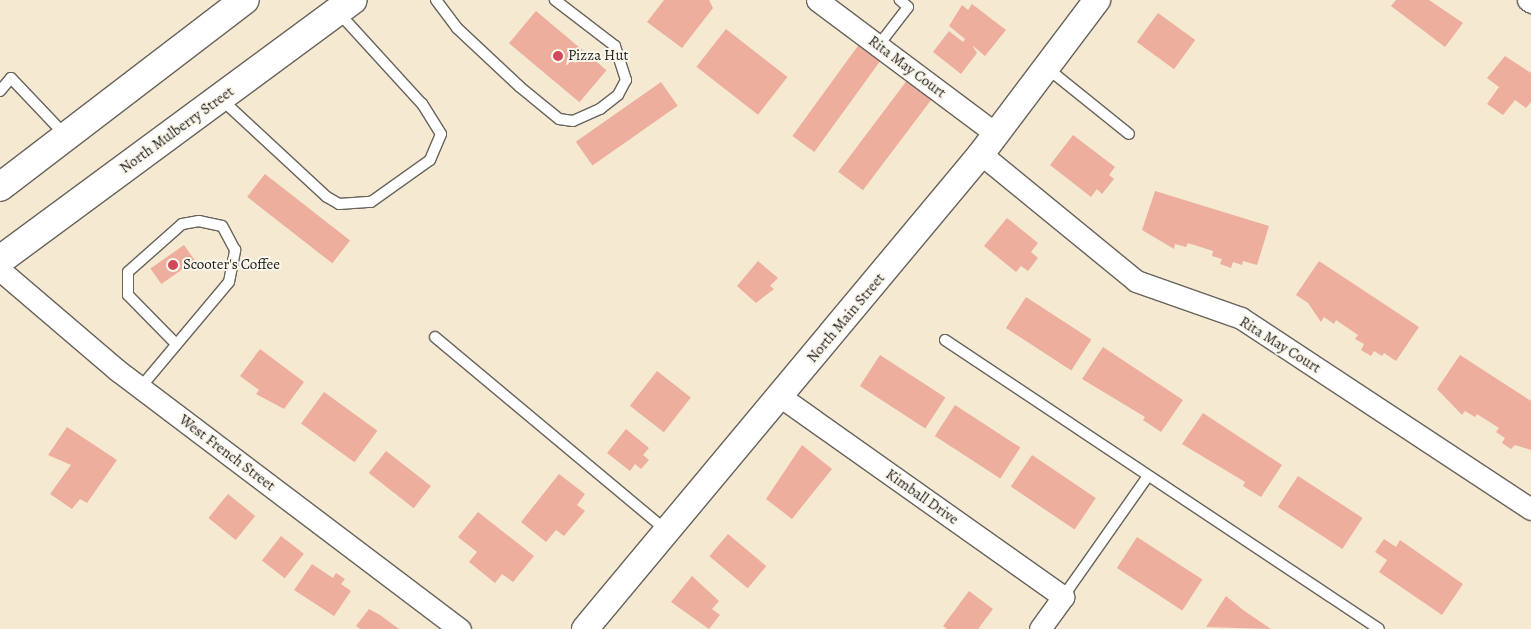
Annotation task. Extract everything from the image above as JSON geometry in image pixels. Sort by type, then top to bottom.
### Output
[{"type":"main road","points":[[0,187],[67,138],[245,0]]},
{"type":"main road","name":"North Mulberry Street","points":[[0,260],[345,6]]},
{"type":"street","name":"Rita May Court","points":[[817,0],[996,134]]},
{"type":"street","name":"North Main Street","points":[[585,629],[981,154],[1098,0]]},
{"type":"street","name":"Rita May Court","points":[[981,154],[1136,281],[1241,318],[1531,509]]},
{"type":"street","name":"West French Street","points":[[0,270],[140,388],[460,629]]},
{"type":"street","name":"Kimball Drive","points":[[781,396],[1063,597]]},
{"type":"street","points":[[1040,629],[1063,597]]},
{"type":"lane","points":[[436,0],[457,28],[520,87],[559,119],[573,121],[600,109],[618,96],[626,80],[615,46],[555,0]]},
{"type":"lane","points":[[878,46],[908,7],[900,0]]},
{"type":"lane","points":[[220,98],[339,204],[371,202],[430,160],[441,134],[436,121],[345,6]]},
{"type":"lane","points":[[1046,68],[1129,134]]},
{"type":"lane","points":[[0,91],[11,78],[67,138]]},
{"type":"lane","points":[[140,388],[228,282],[235,250],[222,226],[199,221],[182,224],[128,272],[128,295],[176,344]]},
{"type":"lane","points":[[435,337],[666,530]]},
{"type":"lane","points":[[945,340],[1379,629]]},
{"type":"lane","points":[[1063,597],[1148,476]]},
{"type":"building","points":[[664,0],[709,0],[713,8],[682,48],[647,22]]},
{"type":"building","points":[[1396,0],[1429,0],[1463,23],[1445,47],[1391,6]]},
{"type":"building","points":[[972,4],[1006,30],[985,56],[972,45],[977,53],[961,74],[933,52],[949,31],[963,42],[965,39],[949,26],[962,5],[968,10]]},
{"type":"building","name":"Pizza Hut","points":[[536,11],[606,70],[579,102],[509,43]]},
{"type":"building","points":[[1158,13],[1195,40],[1174,69],[1137,42]]},
{"type":"building","points":[[726,29],[787,77],[758,115],[696,67]]},
{"type":"building","points":[[860,43],[882,59],[814,152],[792,136]]},
{"type":"building","points":[[1505,56],[1531,73],[1531,102],[1526,108],[1515,100],[1503,115],[1487,104],[1499,87],[1487,78]]},
{"type":"building","points":[[908,79],[933,98],[863,190],[838,172]]},
{"type":"building","points":[[661,82],[678,106],[592,165],[576,142]]},
{"type":"building","points":[[1073,135],[1115,167],[1109,175],[1114,179],[1102,194],[1097,189],[1091,197],[1050,165]]},
{"type":"building","points":[[265,174],[350,240],[332,263],[247,197]]},
{"type":"building","points":[[1155,191],[1269,226],[1257,265],[1243,261],[1242,265],[1233,262],[1231,268],[1220,264],[1222,259],[1212,256],[1213,251],[1188,243],[1186,247],[1175,244],[1174,249],[1142,230]]},
{"type":"building","points":[[1007,218],[1038,243],[1031,252],[1038,258],[1028,271],[1021,266],[1016,272],[984,246]]},
{"type":"building","name":"Scooter's Coffee","points":[[184,245],[195,261],[161,284],[150,269]]},
{"type":"building","points":[[758,261],[778,278],[770,286],[774,289],[756,303],[737,286]]},
{"type":"building","points":[[1319,261],[1419,327],[1396,361],[1384,353],[1382,356],[1374,351],[1371,356],[1361,350],[1364,344],[1355,339],[1358,335],[1336,320],[1334,324],[1324,317],[1321,322],[1308,303],[1296,295]]},
{"type":"building","points":[[1026,297],[1091,339],[1071,371],[1006,328]]},
{"type":"building","points":[[1103,347],[1183,400],[1161,432],[1143,420],[1145,417],[1082,379]]},
{"type":"building","points":[[260,349],[304,382],[284,409],[256,394],[259,390],[240,376]]},
{"type":"building","points":[[880,355],[945,397],[925,429],[860,386]]},
{"type":"building","points":[[1460,355],[1531,401],[1531,450],[1515,445],[1511,449],[1502,443],[1505,438],[1496,432],[1499,428],[1477,414],[1475,417],[1465,411],[1462,415],[1437,389]]},
{"type":"building","points":[[657,371],[691,397],[664,432],[630,406]]},
{"type":"building","points":[[324,392],[377,431],[354,462],[301,424]]},
{"type":"building","points":[[955,405],[1020,447],[1000,479],[935,436]]},
{"type":"building","points":[[1203,413],[1282,465],[1261,497],[1243,486],[1245,482],[1182,444]]},
{"type":"building","points":[[67,427],[117,460],[87,503],[80,499],[72,509],[50,494],[71,465],[48,455]]},
{"type":"building","points":[[626,429],[649,448],[643,455],[649,460],[641,469],[635,464],[630,471],[607,453]]},
{"type":"building","points":[[802,445],[832,469],[792,519],[766,499]]},
{"type":"building","points":[[386,451],[431,486],[414,508],[369,473]]},
{"type":"building","points":[[1032,455],[1096,498],[1075,530],[1011,487]]},
{"type":"building","points":[[559,474],[585,494],[577,505],[585,511],[564,536],[556,530],[546,542],[521,522]]},
{"type":"building","points":[[1298,476],[1363,518],[1342,549],[1278,507]]},
{"type":"building","points":[[228,494],[255,516],[236,540],[208,518]]},
{"type":"building","points":[[478,512],[534,556],[513,582],[502,574],[495,583],[469,562],[477,552],[458,537]]},
{"type":"building","points":[[728,534],[766,566],[748,588],[709,556]]},
{"type":"building","points":[[281,536],[304,554],[285,578],[262,560]]},
{"type":"building","points":[[1137,537],[1202,579],[1182,611],[1117,568]]},
{"type":"building","points":[[1384,539],[1396,547],[1400,540],[1463,584],[1442,615],[1379,572],[1387,560],[1375,552]]},
{"type":"building","points":[[312,564],[333,578],[336,573],[345,579],[341,584],[351,591],[334,616],[294,590]]},
{"type":"building","points":[[692,576],[719,601],[712,609],[720,615],[709,629],[671,602]]},
{"type":"building","points":[[969,591],[993,609],[978,629],[947,629],[943,626]]},
{"type":"building","points":[[1226,596],[1243,610],[1271,629],[1206,627]]},
{"type":"building","points":[[369,609],[399,629],[360,629],[356,626]]},
{"type":"place","name":"Pizza Hut","points":[[558,56]]},
{"type":"place","name":"Scooter's Coffee","points":[[173,265]]}]
